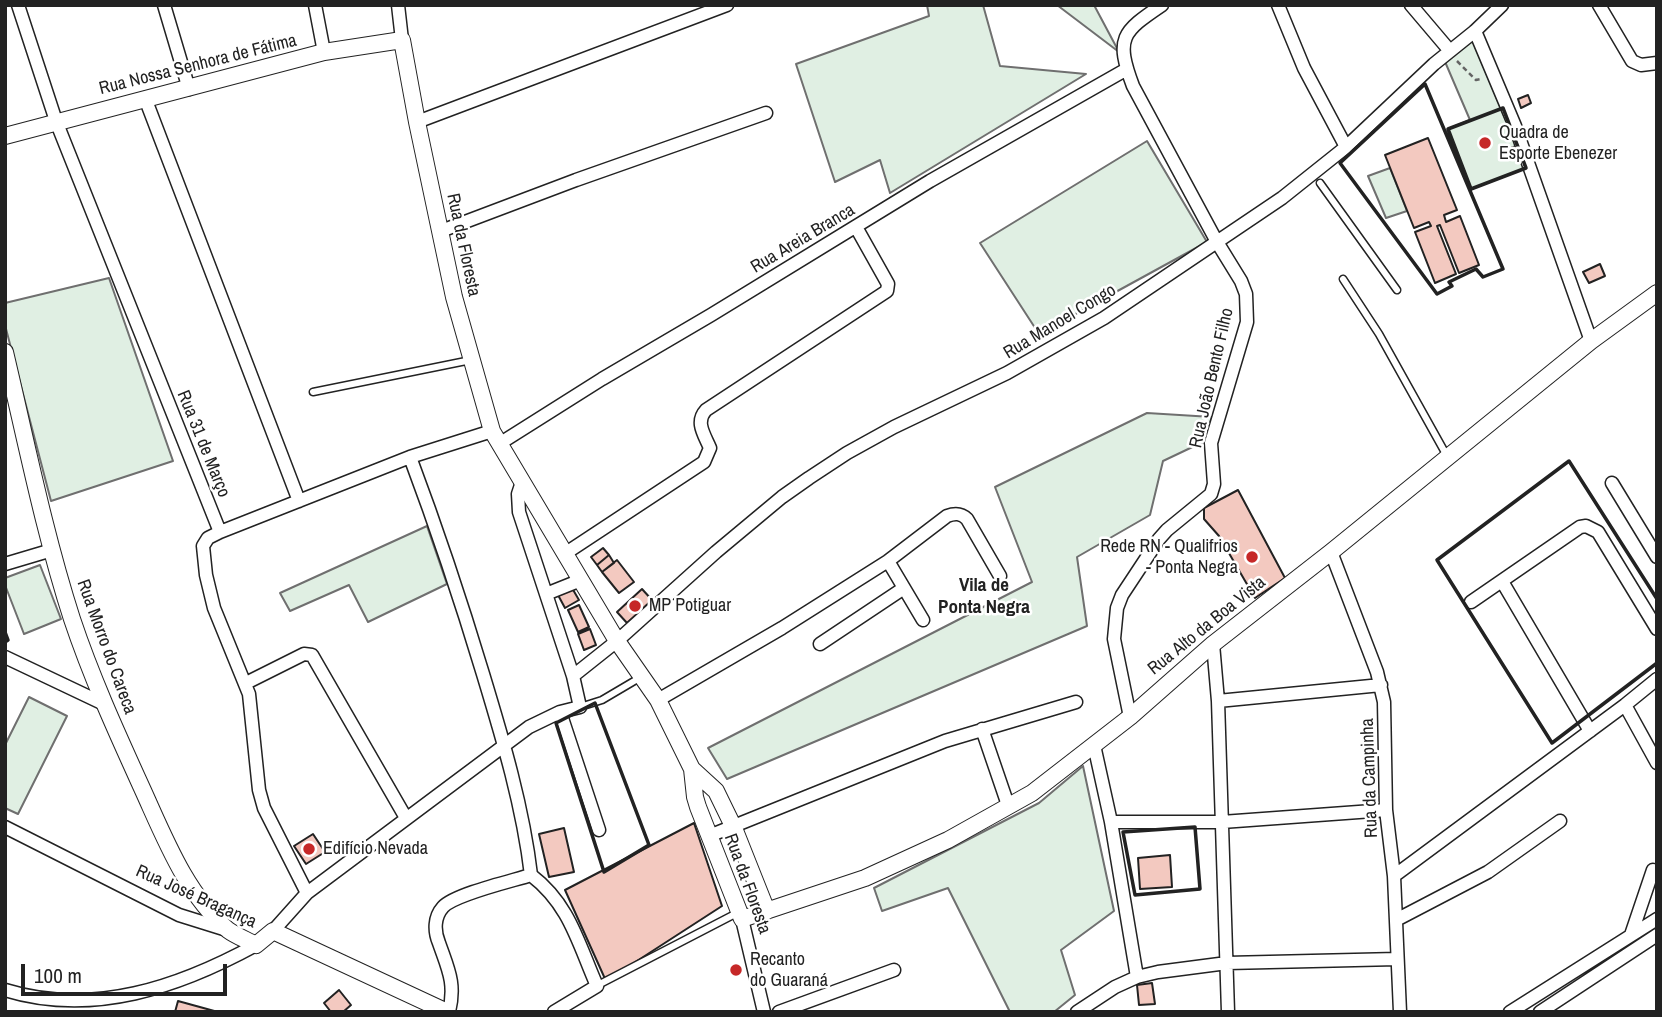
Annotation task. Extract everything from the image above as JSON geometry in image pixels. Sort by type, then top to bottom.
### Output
[{"type":"street","name":"Rua 31 de Março","points":[[18,5],[56,121],[220,533]]},
{"type":"street","points":[[164,5],[189,89]]},
{"type":"street","points":[[315,5],[324,52]]},
{"type":"street","name":"Rua da Floresta","points":[[398,5],[417,122],[454,297],[495,437],[617,641],[658,700],[692,769],[716,792],[734,828],[767,911]]},
{"type":"street","points":[[417,122],[727,5]]},
{"type":"street","name":"Rua João Bento Filho","points":[[1130,717],[1114,639],[1117,608],[1122,595],[1159,539],[1203,502],[1213,489],[1211,443],[1247,322],[1246,294],[1133,86],[1127,69],[1124,38],[1133,24],[1162,5]]},
{"type":"street","points":[[1278,5],[1304,68],[1346,147]]},
{"type":"street","points":[[1411,5],[1450,51]]},
{"type":"street","name":"Rua Manoel Congo","points":[[573,676],[617,641],[716,552],[808,478],[847,453],[1007,373],[1091,325],[1317,178],[1434,64],[1502,5]]},
{"type":"street","points":[[1599,5],[1632,61],[1642,65],[1657,63]]},
{"type":"street","points":[[1475,31],[1515,126],[1591,341]]},
{"type":"street","name":"Rua Nossa Senhora de Fátima","points":[[5,136],[324,52],[402,40]]},
{"type":"street","name":"Rua Areia Branca","points":[[220,533],[411,457],[495,437],[602,379],[930,181],[1127,69]]},
{"type":"street","points":[[145,98],[299,501]]},
{"type":"street","points":[[441,231],[589,175],[766,113]]},
{"type":"street","points":[[566,554],[704,462],[710,447],[700,423],[706,410],[884,294],[889,288],[856,227]]},
{"type":"street","name":"Rua Alto da Boa Vista","points":[[740,916],[767,911],[865,878],[948,840],[1032,793],[1130,717],[1213,643],[1331,552],[1591,341],[1657,293]]},
{"type":"street","name":"Rua Morro do Careca","points":[[5,352],[52,550],[73,620],[104,704],[184,876],[205,906],[230,931]]},
{"type":"street","points":[[411,457],[449,561],[505,746],[527,844],[531,876],[555,897],[566,913],[597,986],[571,1007],[554,1012]]},
{"type":"street","points":[[273,931],[307,893],[529,727],[559,712],[580,707],[573,676],[517,504],[522,482]]},
{"type":"street","points":[[1612,483],[1657,557]]},
{"type":"street","points":[[658,700],[782,628],[888,561],[947,516],[960,514],[967,519],[1000,576]]},
{"type":"street","points":[[1471,603],[1580,527],[1586,526],[1598,532],[1657,629]]},
{"type":"street","points":[[220,533],[208,538],[203,546],[206,575],[214,608],[249,694],[259,790],[264,808],[307,893]]},
{"type":"street","points":[[5,564],[52,550]]},
{"type":"street","name":"Rua da Campinha","points":[[1331,552],[1381,685],[1384,702],[1386,810],[1394,876],[1400,1012]]},
{"type":"street","points":[[888,561],[923,620]]},
{"type":"street","points":[[546,594],[581,580]]},
{"type":"street","points":[[1503,583],[1590,731]]},
{"type":"street","points":[[820,644],[904,588]]},
{"type":"street","points":[[1213,643],[1218,701],[1228,1012]]},
{"type":"street","points":[[246,682],[304,654],[312,655],[407,818]]},
{"type":"street","points":[[5,657],[104,704]]},
{"type":"street","points":[[1394,876],[1657,679]]},
{"type":"street","points":[[1218,701],[1381,685]]},
{"type":"street","points":[[709,836],[734,828],[896,759],[982,729],[1076,702]]},
{"type":"street","points":[[1625,705],[1657,763]]},
{"type":"street","points":[[559,712],[599,830]]},
{"type":"street","points":[[982,729],[1008,805]]},
{"type":"street","points":[[1094,745],[1111,822],[1137,977]]},
{"type":"street","name":"Rua da Floresta","points":[[692,769],[695,797],[740,916],[764,1012]]},
{"type":"street","points":[[1111,822],[1222,822],[1386,810]]},
{"type":"street","points":[[1396,920],[1488,872],[1560,821]]},
{"type":"street","name":"Rua José Bragança","points":[[5,827],[178,915],[230,931],[256,945],[273,931],[448,1012]]},
{"type":"street","points":[[1631,935],[1653,870]]},
{"type":"street","points":[[448,1012],[452,997],[451,979],[435,931],[438,914],[450,902],[531,876]]},
{"type":"street","points":[[1510,1012],[1657,919]]},
{"type":"street","points":[[1540,1012],[1657,935]]},
{"type":"street","points":[[5,990],[42,1001],[76,1005],[116,1004],[147,997],[205,973],[256,945]]},
{"type":"street","points":[[1077,1012],[1098,996],[1137,977],[1157,972],[1227,963],[1397,959]]},
{"type":"street","points":[[779,1012],[894,970]]},
{"type":"lane","points":[[1317,178],[1397,290]]},
{"type":"lane","points":[[1343,279],[1379,334],[1448,457]]},
{"type":"lane","points":[[313,392],[471,360]]},
{"type":"lane","points":[[580,707],[602,699],[642,676]]},
{"type":"lane","points":[[597,986],[740,916]]},
{"type":"path","points":[[1434,64],[1454,58],[1476,80],[1494,77]]},
{"type":"green space","points":[[927,5],[983,5],[1000,66],[1086,74],[890,193],[880,160],[835,182],[796,64],[929,16]]},
{"type":"green space","points":[[1057,5],[1094,5],[1119,52]]},
{"type":"green space","points":[[1469,32],[1526,168],[1471,189],[1448,129],[1470,120],[1443,57]]},
{"type":"green space","points":[[1147,141],[1207,242],[1039,334],[980,243]]},
{"type":"green space","points":[[1390,168],[1407,211],[1386,218],[1368,176]]},
{"type":"green space","points":[[109,278],[173,461],[51,501],[5,325],[5,303]]},
{"type":"green space","points":[[1147,413],[1212,417],[1203,442],[1163,461],[1150,515],[1077,557],[1087,626],[727,779],[708,748],[1032,582],[995,487]]},
{"type":"green space","points":[[427,526],[447,584],[368,622],[349,585],[290,611],[280,593]]},
{"type":"green space","points":[[40,565],[61,619],[24,634],[5,585],[5,578]]},
{"type":"green space","points":[[29,697],[67,716],[18,814],[5,808],[5,745]]},
{"type":"green space","points":[[1083,766],[1114,911],[1061,950],[1075,995],[1054,1012],[1010,1012],[948,888],[882,911],[874,888],[1039,803]]},
{"type":"building","points":[[1528,95],[1531,103],[1521,108],[1518,99]]},
{"type":"building","points":[[1428,138],[1457,210],[1444,215],[1446,222],[1460,216],[1479,265],[1459,273],[1440,225],[1437,226],[1456,274],[1435,283],[1415,232],[1431,226],[1429,222],[1414,228],[1385,155]]},
{"type":"building","points":[[1516,146],[1520,156],[1510,160],[1506,150]]},
{"type":"building","points":[[1600,264],[1605,276],[1589,283],[1583,272]]},
{"type":"building","name":"Rede RN - Qualifrios - Ponta Negra","points":[[1238,490],[1285,578],[1255,598],[1219,536],[1204,519],[1204,508]]},
{"type":"building","points":[[603,548],[609,555],[597,565],[591,557]]},
{"type":"building","points":[[609,555],[614,563],[602,572],[597,565]]},
{"type":"building","points":[[617,560],[634,582],[619,593],[602,572]]},
{"type":"building","points":[[572,588],[579,600],[565,608],[558,595]]},
{"type":"building","name":"MP Potiguar","points":[[642,589],[652,600],[627,623],[617,612]]},
{"type":"building","points":[[579,605],[589,627],[578,632],[568,610]]},
{"type":"building","points":[[590,629],[596,645],[584,650],[578,634]]},
{"type":"building","points":[[694,823],[722,906],[606,981],[565,890]]},
{"type":"building","points":[[564,828],[574,872],[549,877],[539,834]]},
{"type":"building","name":"Edifício Nevada","points":[[313,834],[325,852],[306,864],[294,846]]},
{"type":"building","points":[[1170,855],[1172,887],[1140,889],[1138,858]]},
{"type":"building","points":[[1152,983],[1155,1004],[1139,1005],[1137,985]]},
{"type":"building","points":[[339,990],[351,1005],[343,1012],[331,1012],[324,1003]]},
{"type":"building","points":[[178,1001],[218,1012],[175,1012]]},
{"type":"wall","points":[[1425,84],[1503,269],[1483,277],[1476,269],[1449,282],[1452,286],[1437,294],[1340,163],[1425,84]]},
{"type":"wall","points":[[1503,108],[1526,168],[1471,189],[1448,129],[1503,108]]},
{"type":"wall","points":[[1657,599],[1569,461],[1437,560],[1552,743],[1657,663]]},
{"type":"wall","points":[[5,632],[8,640],[5,642]]},
{"type":"wall","points":[[595,703],[649,845],[604,872],[556,723],[595,703]]},
{"type":"wall","points":[[1195,827],[1200,889],[1135,895],[1123,832],[1195,827]]},
{"type":"place","name":"Quadra de Esporte Ebenezer","points":[[1485,143]]},
{"type":"place","name":"Rede RN - Qualifrios - Ponta Negra","points":[[1252,557]]},
{"type":"place","name":"MP Potiguar","points":[[635,606]]},
{"type":"place","name":"Edifício Nevada","points":[[309,849]]},
{"type":"place","name":"Recanto do Guaraná","points":[[736,970]]},
{"type":"district","name":"Vila de Ponta Negra","points":[[984,597]]}]
